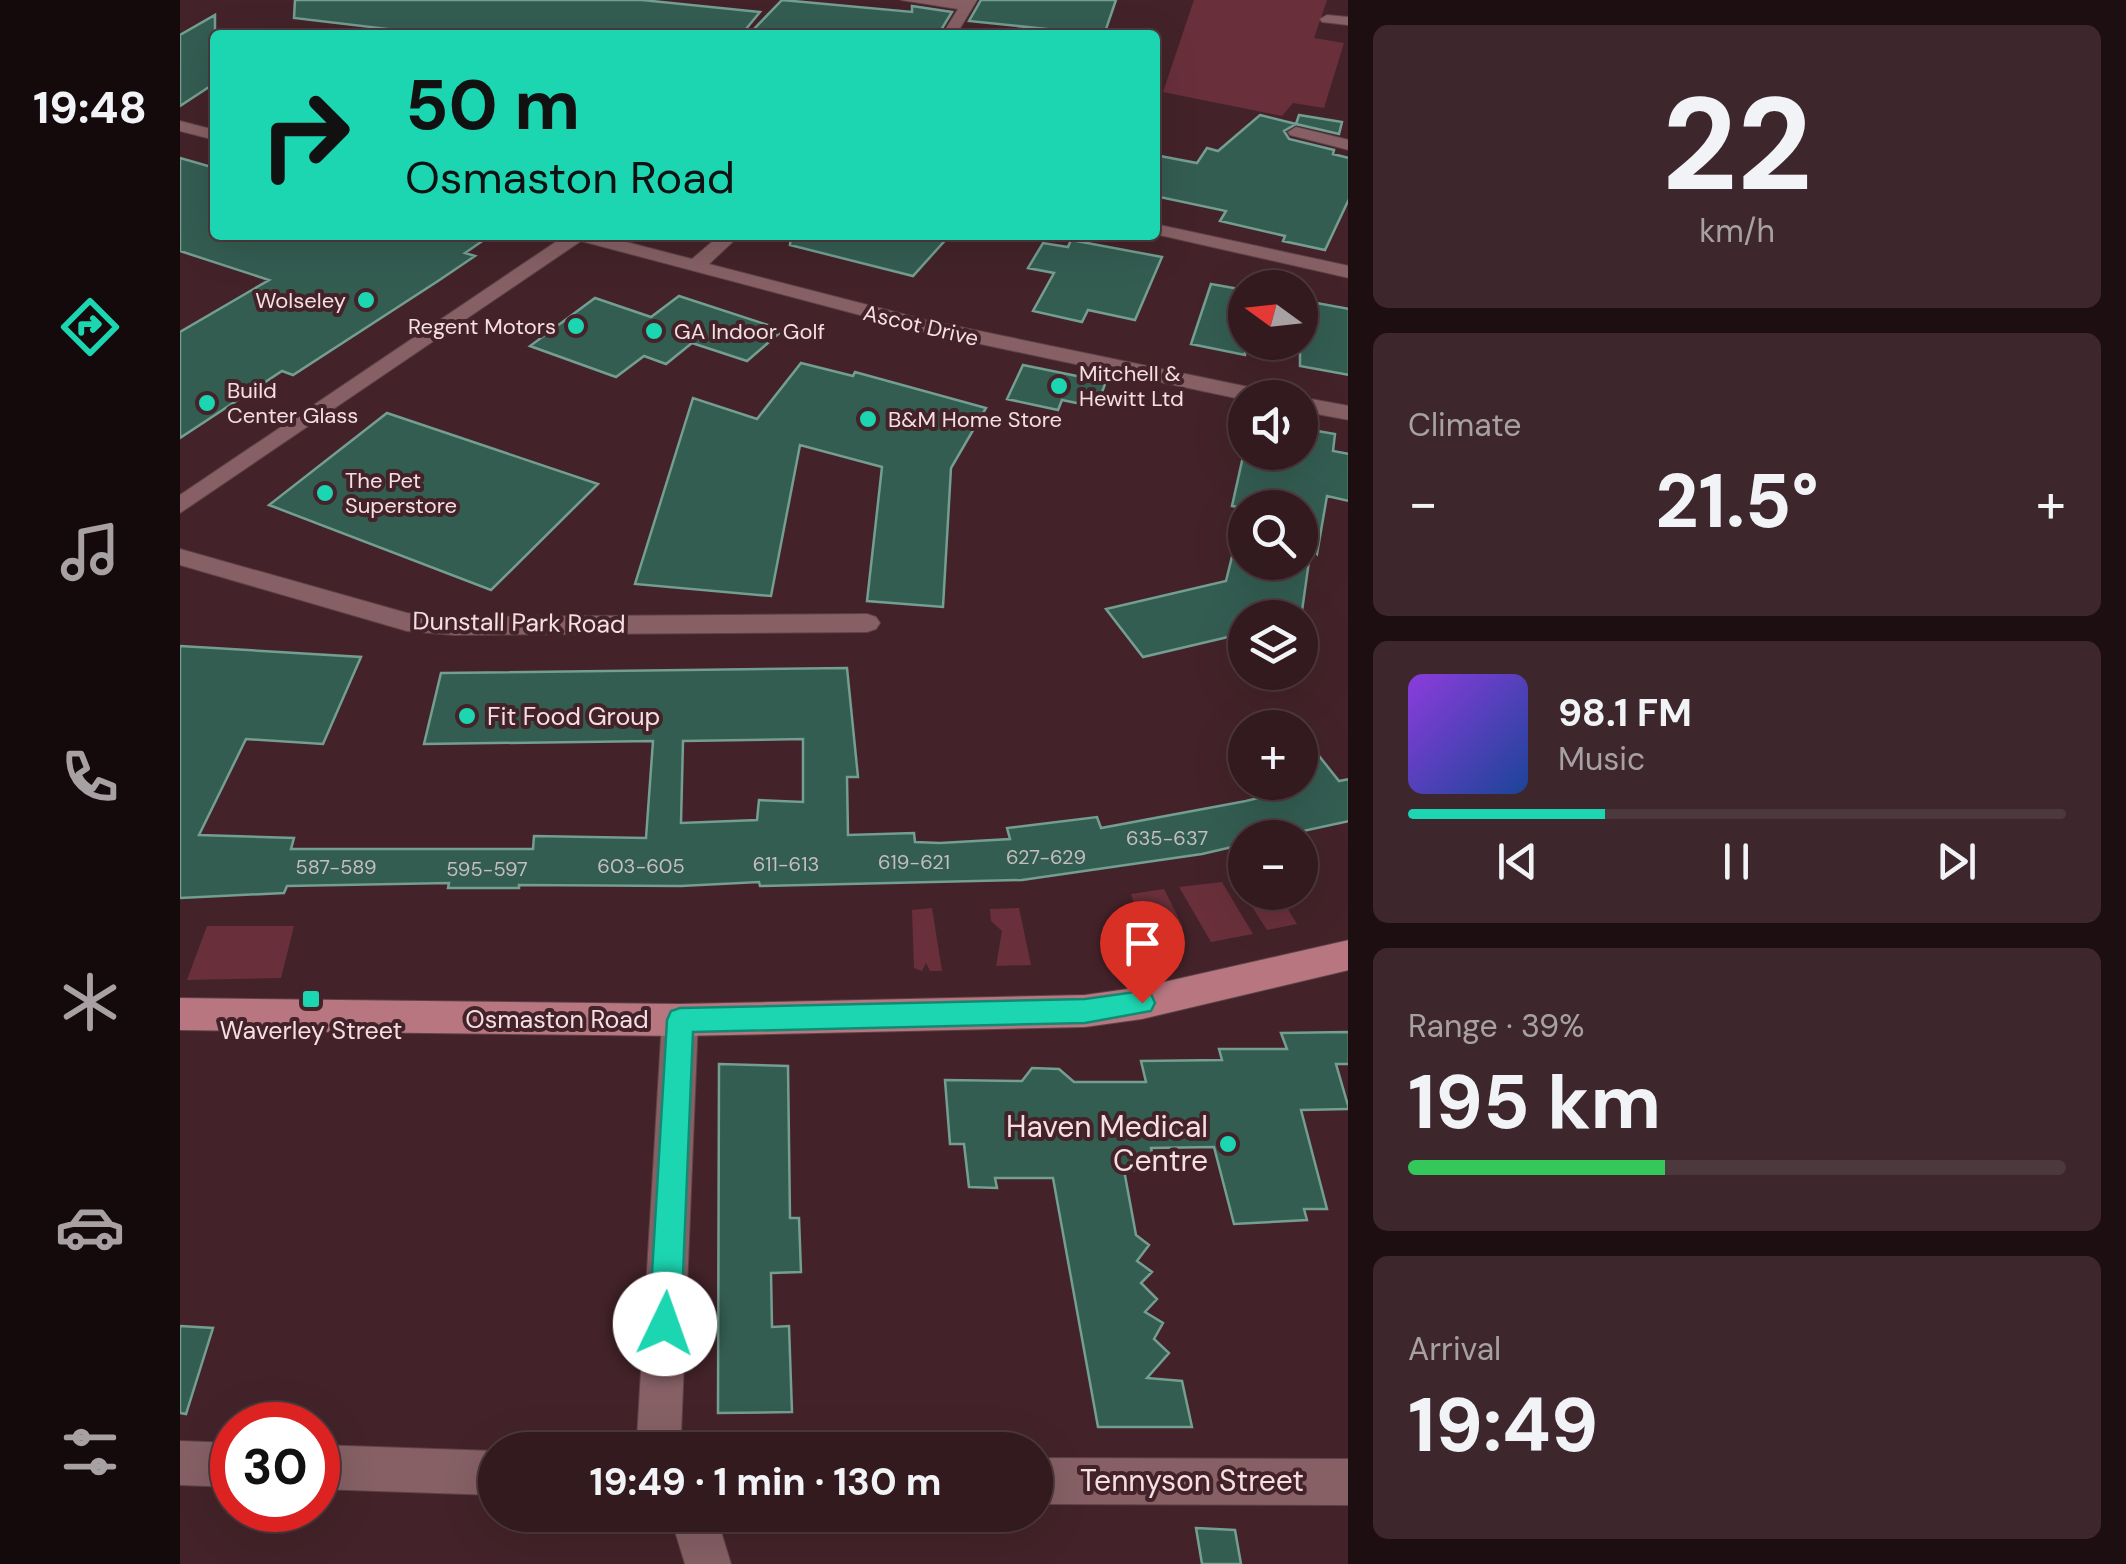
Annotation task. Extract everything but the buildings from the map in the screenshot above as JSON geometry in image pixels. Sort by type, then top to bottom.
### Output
[{"type":"main road","name":"Osmaston Road","points":[[180,1014],[680,1020],[1085,1011],[1142,1003],[1348,955]]},
{"type":"street","points":[[908,0],[968,3],[952,30]]},
{"type":"street","points":[[1327,18],[1348,22]]},
{"type":"street","points":[[180,126],[210,134]]},
{"type":"street","points":[[1296,132],[1348,146]]},
{"type":"street","points":[[1160,230],[1348,272]]},
{"type":"street","points":[[180,506],[571,240]]},
{"type":"street","name":"Ascot Drive","points":[[596,240],[988,340],[1228,390]]},
{"type":"street","points":[[694,267],[725,240]]},
{"type":"street","points":[[1318,407],[1348,413]]},
{"type":"street","name":"Dunstall Park Road","points":[[180,557],[407,622],[455,626],[866,623]]},
{"type":"street","points":[[659,1432],[680,1020]]},
{"type":"street","points":[[180,1463],[210,1464]]},
{"type":"street","points":[[340,1468],[478,1472]]},
{"type":"street","name":"Tennyson Street","points":[[1053,1481],[1348,1482]]},
{"type":"street","points":[[698,1532],[708,1564]]},
{"type":"shaded area","points":[[1194,0],[1327,0],[1314,38],[1344,43],[1324,108],[1293,103],[1282,116],[1163,92]]},
{"type":"shaded area","points":[[1222,882],[1228,892],[1228,910],[1239,910],[1253,934],[1211,942],[1179,887]]},
{"type":"shaded area","points":[[1164,889],[1182,925],[1185,947],[1149,952],[1131,894]]},
{"type":"shaded area","points":[[932,908],[942,971],[930,971],[926,963],[922,971],[914,968],[912,910]]},
{"type":"shaded area","points":[[1019,908],[1031,965],[996,966],[1002,931],[991,921],[990,909]]},
{"type":"shaded area","points":[[1254,910],[1288,910],[1297,924],[1267,930]]},
{"type":"shaded area","points":[[207,926],[294,926],[281,978],[187,980]]},
{"type":"place","name":"Wolseley","points":[[366,300]]},
{"type":"place","name":"Regent Motors","points":[[576,326]]},
{"type":"place","name":"GA Indoor Golf","points":[[654,331]]},
{"type":"place","name":"Mitchell & Hewitt Ltd","points":[[1059,386]]},
{"type":"place","name":"Build Center Glass","points":[[207,403]]},
{"type":"place","name":"B&M Home Store","points":[[868,419]]},
{"type":"place","name":"The Pet Superstore","points":[[325,493]]},
{"type":"place","name":"Fit Food Group","points":[[467,716]]},
{"type":"place","name":"Waverley Street","points":[[311,999]]},
{"type":"place","name":"Haven Medical Centre","points":[[1228,1144]]},
{"type":"route","points":[[665,1324],[680,1020],[1085,1011],[1142,1003]]}]
